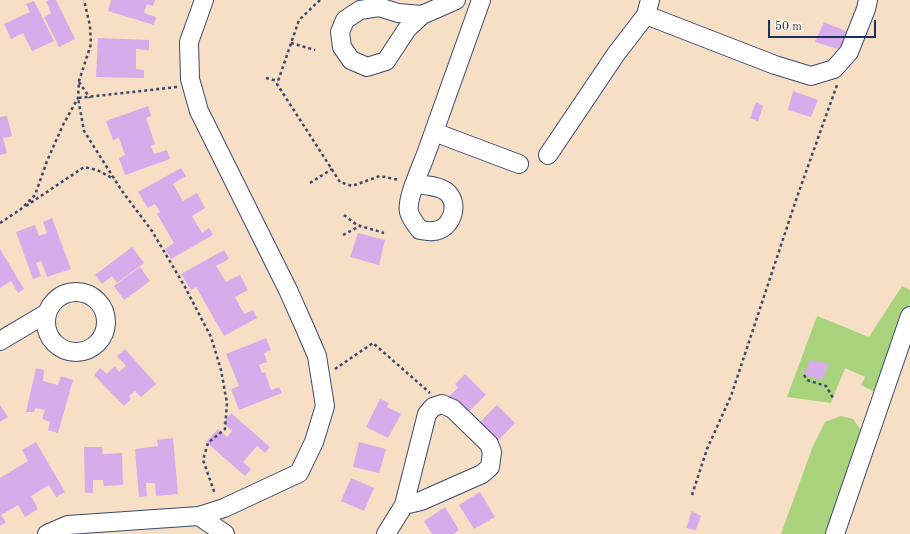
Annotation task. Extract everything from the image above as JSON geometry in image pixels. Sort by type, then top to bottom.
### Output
[{"type":"street","points":[[47,534],[68,525],[199,516],[224,508],[299,473],[314,442],[326,406],[317,356],[288,290],[198,111],[190,79],[189,42],[204,0]]},
{"type":"street","points":[[422,15],[456,0]]},
{"type":"street","points":[[415,184],[481,0]]},
{"type":"street","points":[[548,155],[648,7],[775,65],[811,76],[834,68],[849,52],[866,9],[868,0]]},
{"type":"street","points":[[434,132],[518,164]]},
{"type":"street","points":[[0,341],[47,313]]},
{"type":"street","points":[[835,534],[910,316]]},
{"type":"street","points":[[386,534],[404,505],[427,414],[433,407],[442,404],[453,409],[489,444],[492,452],[490,467],[482,474],[421,501],[404,505]]},
{"type":"street","points":[[199,516],[225,534]]},
{"type":"path","points":[[84,0],[90,26],[91,44],[79,81],[78,98],[84,131],[114,179],[152,231],[185,287],[211,337],[221,370],[227,403],[225,429],[208,443],[203,460],[214,493],[224,508]]},
{"type":"path","points":[[320,0],[299,20],[277,84],[340,182],[352,186],[380,176],[415,184]]},
{"type":"path","points":[[291,43],[315,50]]},
{"type":"path","points":[[266,78],[278,81]]},
{"type":"path","points":[[79,81],[90,98]]},
{"type":"path","points":[[692,495],[707,449],[731,396],[796,197],[839,81]]},
{"type":"path","points":[[78,98],[90,98],[192,85]]},
{"type":"path","points":[[20,210],[35,195],[47,161],[63,124],[78,98]]},
{"type":"path","points":[[0,223],[84,167],[97,170],[114,179]]},
{"type":"path","points":[[310,183],[332,169]]},
{"type":"path","points":[[344,215],[360,226],[384,233]]},
{"type":"path","points":[[343,235],[360,226]]},
{"type":"path","points":[[321,379],[373,343],[442,404]]},
{"type":"path","points":[[804,375],[807,380],[826,386],[832,398]]},
{"type":"green space","points":[[902,286],[910,290],[910,302],[883,396],[861,385],[865,377],[845,368],[831,403],[787,397],[817,316],[869,337]]},
{"type":"green space","points":[[841,416],[853,419],[866,437],[834,534],[781,534],[813,446],[825,422]]},
{"type":"building","points":[[56,0],[75,39],[59,47],[44,17],[51,13],[46,1]]},
{"type":"building","points":[[111,0],[155,0],[153,6],[147,4],[144,13],[156,17],[154,25],[108,11]]},
{"type":"building","points":[[34,1],[54,41],[32,51],[23,33],[11,39],[4,24],[30,12],[26,4]]},
{"type":"building","points":[[824,22],[851,33],[845,51],[815,42]]},
{"type":"building","points":[[98,38],[149,40],[149,50],[136,49],[136,69],[144,70],[144,78],[96,77]]},
{"type":"building","points":[[793,91],[818,100],[811,117],[788,110]]},
{"type":"building","points":[[756,102],[763,106],[758,121],[750,118]]},
{"type":"building","points":[[148,106],[151,116],[146,118],[155,144],[151,146],[154,154],[167,150],[170,159],[125,175],[119,158],[125,155],[119,138],[113,140],[106,121]]},
{"type":"building","points":[[7,116],[12,136],[3,138],[7,153],[0,155],[0,117]]},
{"type":"building","points":[[181,168],[186,176],[173,184],[183,201],[197,193],[205,208],[192,216],[202,233],[209,228],[213,235],[171,259],[165,249],[174,243],[157,214],[160,212],[155,204],[148,208],[138,192]]},
{"type":"building","points":[[52,218],[71,269],[47,277],[41,261],[36,263],[41,276],[33,279],[16,232],[35,225],[39,236],[47,233],[43,222]]},
{"type":"building","points":[[358,233],[385,240],[379,265],[350,257]]},
{"type":"building","points":[[132,247],[144,263],[117,283],[112,276],[102,284],[95,275]]},
{"type":"building","points":[[0,249],[24,289],[18,293],[11,281],[0,288]]},
{"type":"building","points":[[224,250],[229,259],[216,266],[226,282],[240,275],[248,290],[235,297],[244,314],[253,310],[257,318],[224,336],[196,287],[191,290],[181,274]]},
{"type":"building","points":[[140,267],[150,281],[124,300],[114,286]]},
{"type":"building","points":[[266,338],[271,350],[264,353],[267,362],[259,365],[262,373],[265,372],[271,390],[279,387],[282,393],[239,410],[231,389],[239,386],[226,354]]},
{"type":"building","points":[[125,349],[156,384],[141,397],[135,391],[129,396],[131,399],[124,406],[94,375],[100,368],[107,374],[115,366],[119,372],[126,366],[117,356]]},
{"type":"building","points":[[810,360],[829,364],[822,380],[804,375]]},
{"type":"building","points":[[36,368],[44,370],[43,381],[58,385],[61,376],[73,380],[58,433],[48,430],[50,422],[42,419],[45,410],[35,408],[34,412],[26,412]]},
{"type":"building","points":[[465,374],[486,395],[462,418],[445,400],[458,388],[455,384]]},
{"type":"building","points":[[380,399],[389,403],[387,407],[401,414],[388,438],[366,427]]},
{"type":"building","points":[[0,405],[8,417],[0,422]]},
{"type":"building","points":[[497,405],[515,423],[496,443],[477,425]]},
{"type":"building","points":[[231,413],[270,447],[265,453],[257,446],[243,462],[251,469],[245,476],[206,442],[218,429],[227,437],[232,431],[223,423]]},
{"type":"building","points":[[173,438],[178,494],[156,496],[155,483],[146,483],[147,496],[139,497],[135,449],[158,446],[157,440]]},
{"type":"building","points":[[36,442],[65,492],[56,497],[49,485],[31,496],[38,509],[25,517],[18,505],[1,515],[6,522],[0,526],[0,478],[28,461],[22,450]]},
{"type":"building","points":[[359,442],[386,449],[379,473],[353,467]]},
{"type":"building","points":[[84,447],[102,447],[103,454],[122,453],[123,485],[104,486],[103,480],[93,480],[93,493],[85,493]]},
{"type":"building","points":[[351,478],[374,488],[364,511],[341,501]]},
{"type":"building","points":[[480,492],[495,517],[474,529],[459,505]]},
{"type":"building","points":[[445,507],[459,530],[453,534],[432,534],[424,521]]},
{"type":"building","points":[[692,511],[701,516],[696,530],[686,528]]}]
